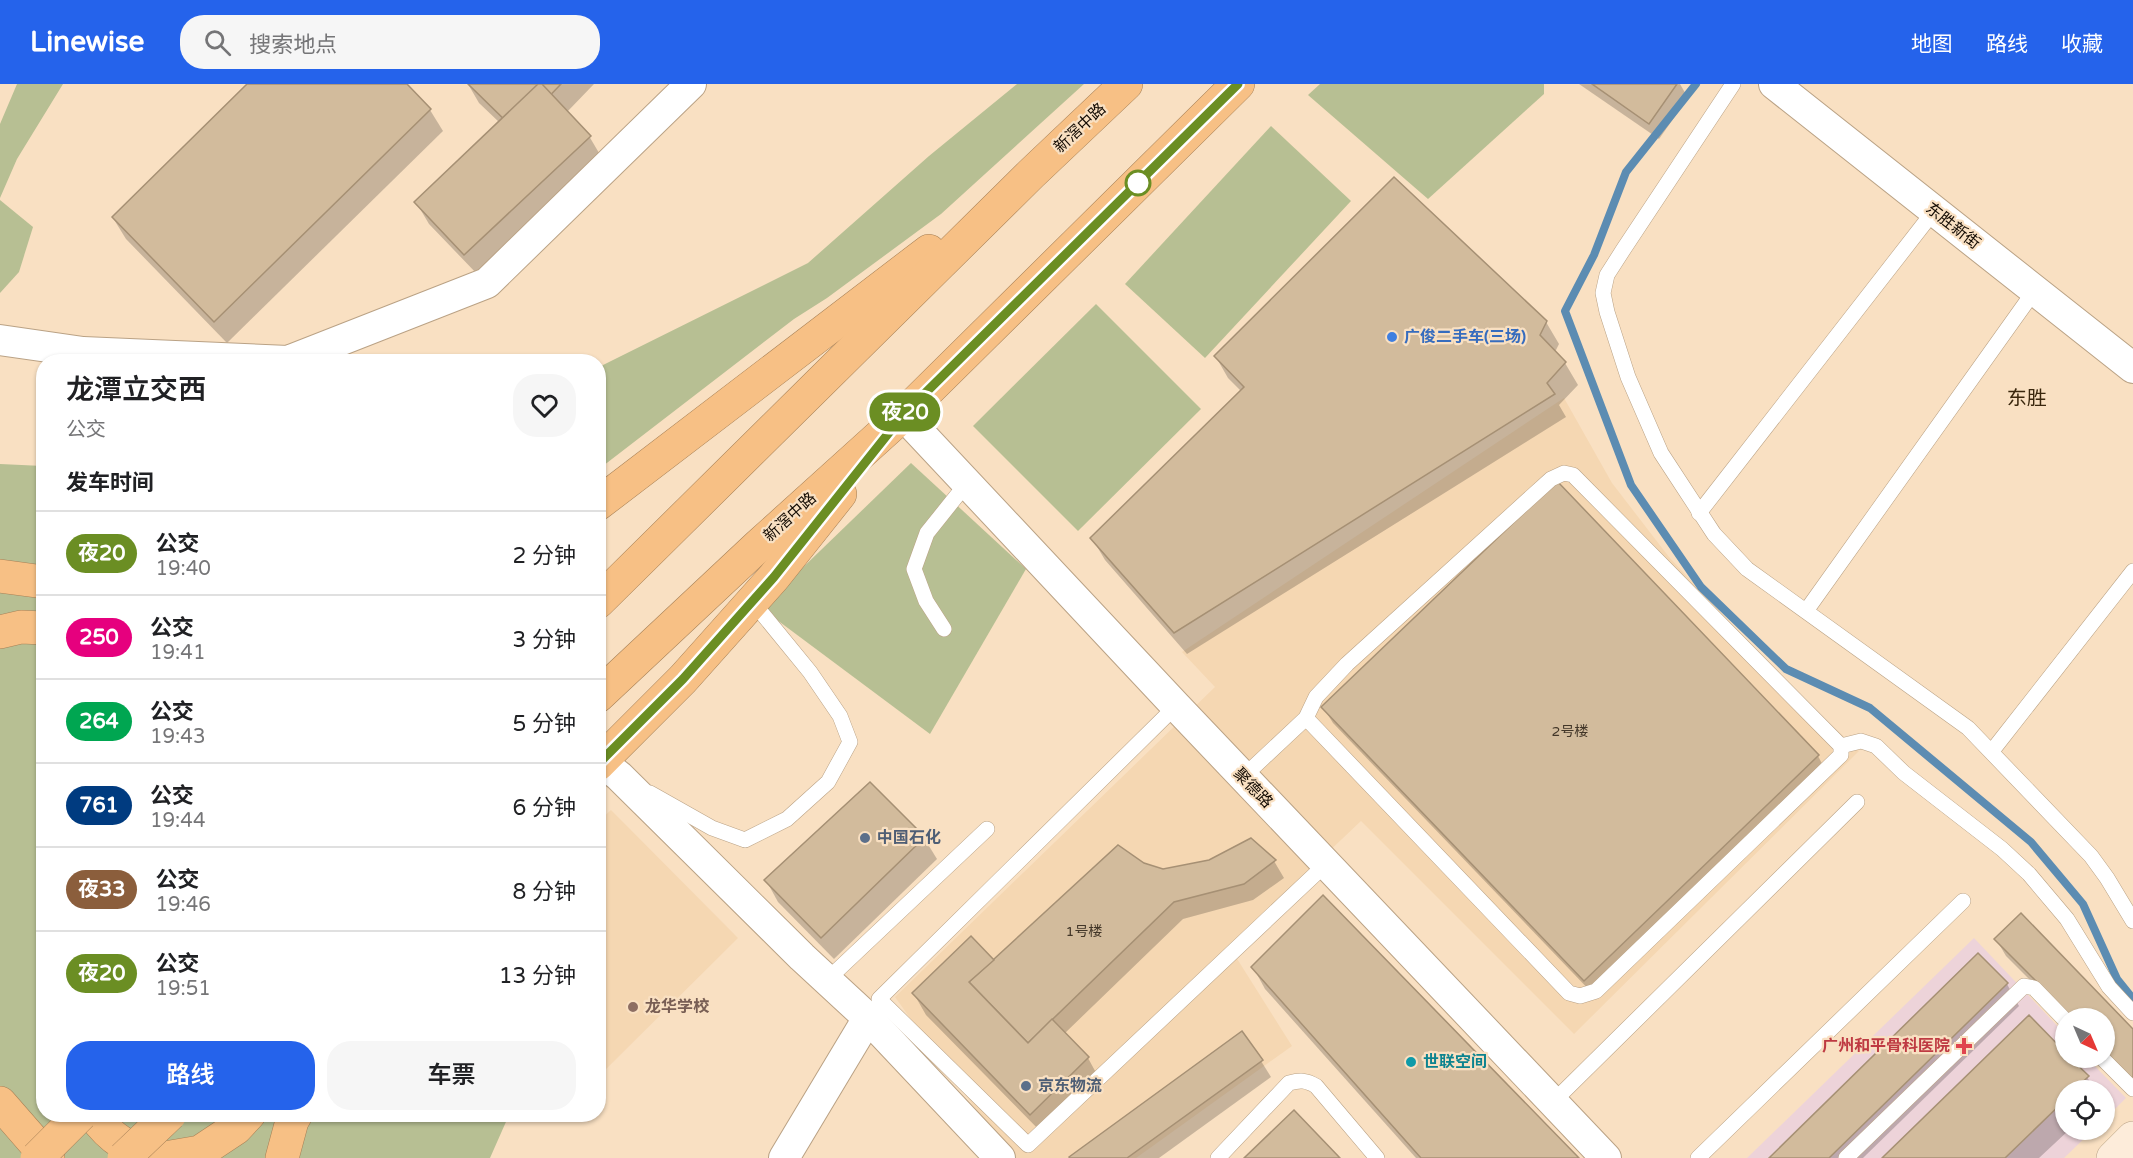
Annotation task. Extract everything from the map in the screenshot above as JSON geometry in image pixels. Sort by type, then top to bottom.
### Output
[{"type":"highway","name":"新滘中路","points":[[606,594],[1031,174],[1126,84]]},
{"type":"highway","name":"新滘中路","points":[[606,688],[758,546],[903,415],[1238,84]]},
{"type":"highway","points":[[606,498],[1031,174]]},
{"type":"highway","points":[[606,521],[775,369]]},
{"type":"highway","points":[[606,767],[752,602],[903,415]]},
{"type":"highway","points":[[0,576],[36,583]]},
{"type":"highway","points":[[0,592],[36,585]]},
{"type":"highway","points":[[0,632],[21,627],[36,628]]},
{"type":"highway","points":[[0,1103],[48,1158]]},
{"type":"highway","points":[[24,1158],[52,1122]]},
{"type":"highway","points":[[37,1158],[73,1122]]},
{"type":"highway","points":[[99,1122],[129,1149],[159,1158]]},
{"type":"highway","points":[[124,1158],[162,1122]]},
{"type":"highway","points":[[165,1158],[200,1152],[242,1122]]},
{"type":"highway","points":[[282,1158],[292,1122]]},
{"type":"street","points":[[306,354],[488,283],[691,84]]},
{"type":"street","name":"东胜新街","points":[[1774,84],[2133,368]]},
{"type":"street","points":[[0,340],[83,352],[129,354]]},
{"type":"street","name":"聚德路","points":[[903,415],[1243,777],[1606,1158]]},
{"type":"street","points":[[606,767],[868,1018],[1000,1158]]},
{"type":"street","points":[[784,1158],[868,1018]]},
{"type":"street","points":[[2113,1158],[2133,1138]]},
{"type":"lane","points":[[1733,84],[1607,275],[1603,293],[1632,388],[1661,453],[1714,534],[1747,569],[1968,728],[2091,856],[2133,921]]},
{"type":"lane","points":[[1699,513],[1934,211]]},
{"type":"lane","points":[[1806,611],[2034,290]]},
{"type":"lane","points":[[1243,777],[1306,718],[1316,697],[1347,664],[1551,478],[1564,472],[1573,476],[1841,746],[1841,755],[1596,991],[1580,996],[1569,993],[1306,718]]},
{"type":"lane","points":[[944,629],[926,600],[914,569],[927,533],[967,483]]},
{"type":"lane","points":[[1992,751],[2133,571]]},
{"type":"lane","points":[[606,767],[712,828],[745,840],[787,819],[828,782],[850,742],[840,716],[810,672],[752,602]]},
{"type":"lane","points":[[1176,706],[879,999],[1028,1145],[1326,864]]},
{"type":"lane","points":[[1841,746],[1861,741],[1876,746],[1904,772],[2002,849],[2029,874],[2067,919],[2109,987],[2133,1013]]},
{"type":"lane","points":[[1553,1102],[1857,802]]},
{"type":"lane","points":[[827,980],[987,829]]},
{"type":"lane","points":[[1698,1158],[1963,901]]},
{"type":"lane","points":[[1846,1158],[2024,986],[2034,988],[2055,1010]]},
{"type":"lane","points":[[2112,1068],[2133,1089]]},
{"type":"lane","points":[[1218,1158],[1289,1083],[1299,1080],[1308,1081],[1316,1086],[1377,1158]]},
{"type":"shaded area","points":[[1564,398],[1612,483],[1669,557],[1782,678],[1859,751],[1574,1034],[1361,821],[1229,946],[1292,1046],[1136,1158],[1011,1158],[895,997],[1215,687],[1182,652]]},
{"type":"shaded area","name":"龙华学校","points":[[611,810],[738,938],[606,1069],[606,815]]},
{"type":"shaded area","name":"广州和平骨科医院","points":[[1974,938],[2055,1023],[2055,1068],[2097,1068],[2108,1080],[2055,1080],[2055,1140],[2083,1140],[2064,1158],[1747,1158]]},
{"type":"shaded area","name":"广州和平骨科医院","points":[[2115,1087],[2126,1098],[2115,1109]]},
{"type":"green space","points":[[17,84],[63,84],[17,159],[0,198],[0,124]]},
{"type":"green space","points":[[1017,84],[1084,84],[941,214],[827,298],[794,319],[606,464],[606,364],[808,263],[929,156]]},
{"type":"green space","points":[[1320,84],[1544,84],[1544,94],[1428,199],[1308,95]]},
{"type":"green space","points":[[1271,126],[1351,201],[1205,358],[1125,284]]},
{"type":"green space","points":[[0,200],[33,227],[19,272],[0,293]]},
{"type":"green space","points":[[1096,304],[1201,409],[1078,531],[973,426]]},
{"type":"green space","points":[[911,463],[1026,569],[930,734],[761,608]]},
{"type":"green space","points":[[0,464],[36,466],[36,1122],[506,1122],[490,1158],[0,1158]]},
{"type":"building","points":[[247,84],[407,84],[431,109],[214,322],[112,217]]},
{"type":"building","points":[[468,84],[561,84],[516,131]]},
{"type":"building","points":[[538,84],[542,84],[591,136],[464,255],[414,202]]},
{"type":"building","points":[[1592,84],[1677,84],[1649,124]]},
{"type":"building","points":[[1394,177],[1547,321],[1540,335],[1566,362],[1547,383],[1555,394],[1174,633],[1090,538],[1244,387],[1214,356]]},
{"type":"building","points":[[1557,481],[1819,755],[1584,981],[1321,707]]},
{"type":"building","points":[[870,782],[925,837],[821,938],[764,880]]},
{"type":"building","points":[[1251,838],[1276,860],[1244,884],[1174,902],[1028,1043],[969,982],[1118,845],[1144,863],[1163,869],[1209,860]]},
{"type":"building","name":"世联空间","points":[[1323,895],[1579,1158],[1421,1158],[1251,967]]},
{"type":"building","points":[[2021,913],[2113,1008],[2063,1008],[1994,939]]},
{"type":"building","points":[[971,936],[994,960],[969,982],[1028,1043],[1052,1019],[1089,1057],[1030,1115],[912,993]]},
{"type":"building","points":[[1978,953],[2008,983],[1829,1158],[1769,1158]]},
{"type":"building","points":[[2115,1010],[2133,1029],[2133,1079],[2115,1061]]},
{"type":"building","points":[[2029,1015],[2055,1042],[2055,1068],[2081,1068],[2089,1076],[2085,1080],[2055,1080],[2055,1110],[2005,1158],[1882,1158]]},
{"type":"building","points":[[1242,1031],[1263,1060],[1127,1158],[1069,1157]]},
{"type":"building","points":[[1294,1110],[1340,1158],[1244,1158]]},
{"type":"waterway","points":[[1696,84],[1626,172],[1594,255],[1565,311],[1631,485],[1701,587],[1786,669],[1870,708],[2031,842],[2083,904],[2117,979],[2133,999]]},
{"type":"bus line","name":"夜20","points":[[606,756],[683,679],[774,577],[903,415],[1238,84]]},
{"type":"place","name":"广俊二手车(三场)","points":[[1392,337]]},
{"type":"place","name":"中国石化","points":[[865,838]]},
{"type":"place","name":"龙华学校","points":[[633,1007]]},
{"type":"place","name":"广州和平骨科医院","points":[[1964,1046]]},
{"type":"place","name":"世联空间","points":[[1411,1062]]},
{"type":"place","name":"京东物流","points":[[1026,1086]]},
{"type":"district","name":"东胜","points":[[2027,399]]}]
